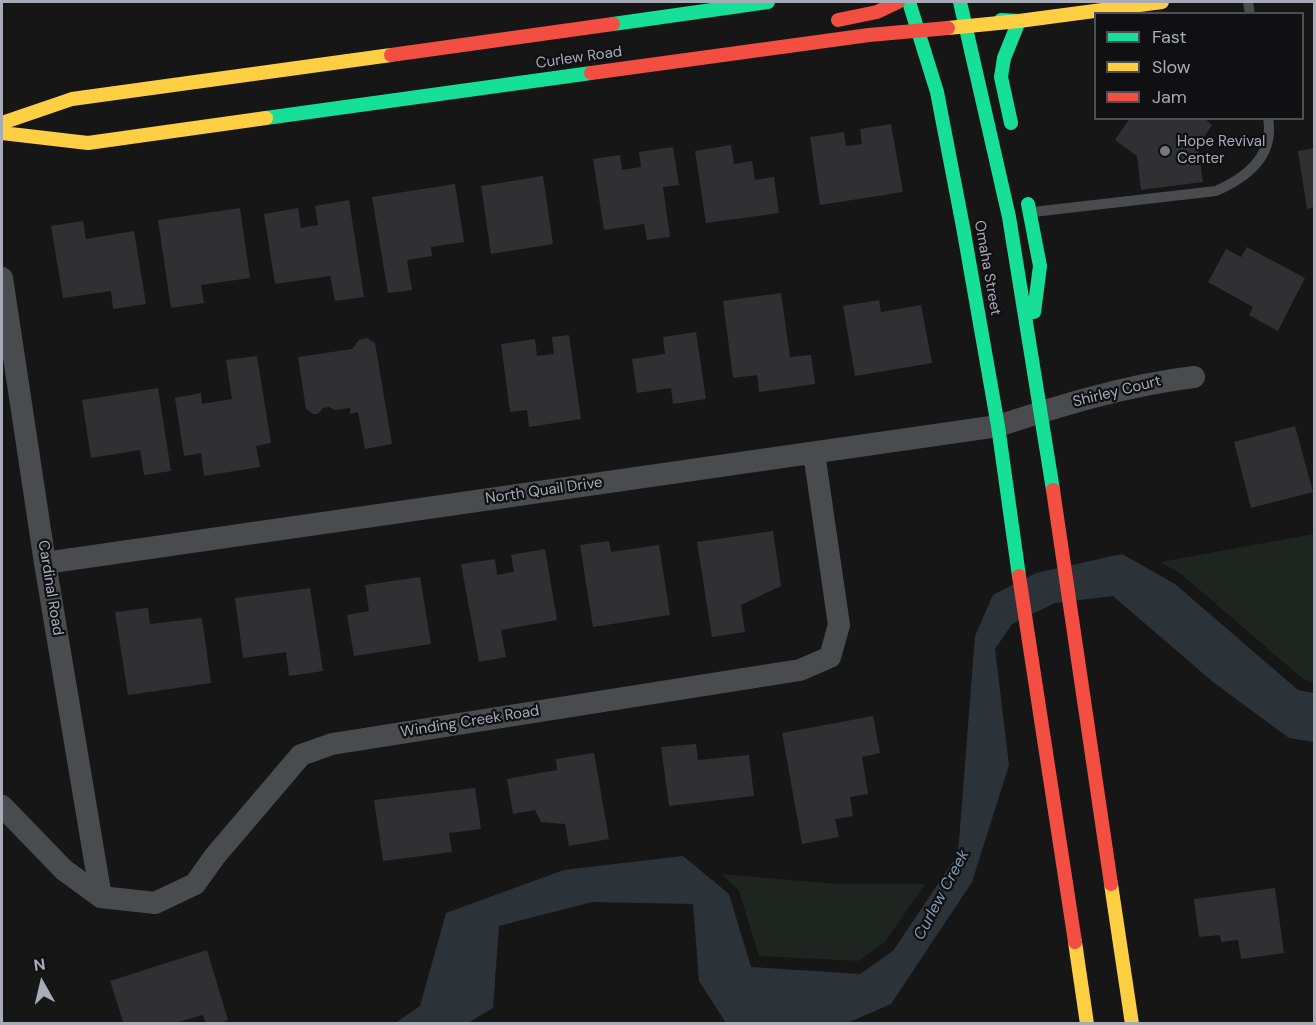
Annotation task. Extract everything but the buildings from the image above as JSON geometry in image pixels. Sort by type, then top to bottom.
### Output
[{"type":"main road","name":"Curlew Road","points":[[2,123],[72,99],[768,2]]},
{"type":"main road","points":[[950,2],[987,19],[1019,21],[1005,58],[1001,78],[1013,134]]},
{"type":"main road","points":[[822,23],[868,16],[905,3],[943,27],[961,6],[976,2]]},
{"type":"main road","name":"Curlew Road","points":[[2,133],[88,142],[869,35],[1019,21],[1162,2]]},
{"type":"main road","name":"Omaha Street","points":[[905,3],[918,30],[937,92],[963,227],[998,426],[1087,1023]]},
{"type":"main road","name":"Omaha Street","points":[[961,6],[1009,217],[1041,412],[1132,1023]]},
{"type":"main road","points":[[937,92],[939,60]]},
{"type":"main road","points":[[378,102],[429,82]]},
{"type":"main road","points":[[1025,190],[1040,266],[1030,343]]},
{"type":"main road","points":[[999,238],[1024,312]]},
{"type":"street","name":"Cardinal Road","points":[[2,278],[45,563],[101,897]]},
{"type":"street","name":"Shirley Court","points":[[1041,412],[1154,382],[1194,377]]},
{"type":"street","name":"North Quail Drive","points":[[45,563],[998,426],[1041,412]]},
{"type":"street","name":"Winding Creek Road","points":[[2,806],[64,870],[101,897],[155,903],[195,884],[215,855],[301,755],[332,744],[800,670],[830,657],[839,625],[814,453]]},
{"type":"lane","points":[[1029,213],[1216,191],[1235,183],[1253,170],[1265,148],[1268,120]]},
{"type":"shaded area","points":[[1314,534],[1314,682],[1303,679],[1181,574],[1160,562]]},
{"type":"shaded area","points":[[722,874],[837,884],[925,884],[885,942],[859,961],[759,956],[739,891]]},
{"type":"water","name":"Curlew Creek","points":[[1122,554],[1175,584],[1298,690],[1314,693],[1314,742],[1289,738],[1213,682],[1113,596],[1055,603],[1012,624],[995,649],[1009,765],[972,882],[891,1004],[847,1023],[726,1023],[699,981],[693,904],[592,902],[499,926],[493,1008],[468,1023],[394,1024],[420,1006],[446,913],[564,870],[683,856],[729,894],[751,967],[860,974],[893,951],[958,854],[975,636],[993,595],[1036,573]]},
{"type":"traffic: fast","points":[[613,24],[768,2]]},
{"type":"traffic: fast","points":[[909,2],[937,92],[963,227],[998,426],[1019,576]]},
{"type":"traffic: fast","points":[[960,2],[1009,217],[1053,490]]},
{"type":"traffic: fast","points":[[1001,20],[1019,21],[1004,58],[1001,77],[1011,123]]},
{"type":"traffic: fast","points":[[266,118],[591,73]]},
{"type":"traffic: fast","points":[[1028,204],[1040,266],[1034,312]]},
{"type":"traffic: slow","points":[[948,28],[1162,2]]},
{"type":"traffic: slow","points":[[2,123],[72,99],[391,55]]},
{"type":"traffic: slow","points":[[2,133],[88,143],[266,118]]},
{"type":"traffic: slow","points":[[1111,884],[1132,1024]]},
{"type":"traffic: slow","points":[[1075,942],[1087,1024]]},
{"type":"traffic: jam","points":[[838,20],[877,12],[898,2]]},
{"type":"traffic: jam","points":[[391,55],[613,24]]},
{"type":"traffic: jam","points":[[591,73],[869,35],[948,28]]},
{"type":"traffic: jam","points":[[1053,490],[1111,884]]},
{"type":"traffic: jam","points":[[1019,576],[1075,942]]},
{"type":"place","name":"Hope Revival Center","points":[[1165,151]]}]
